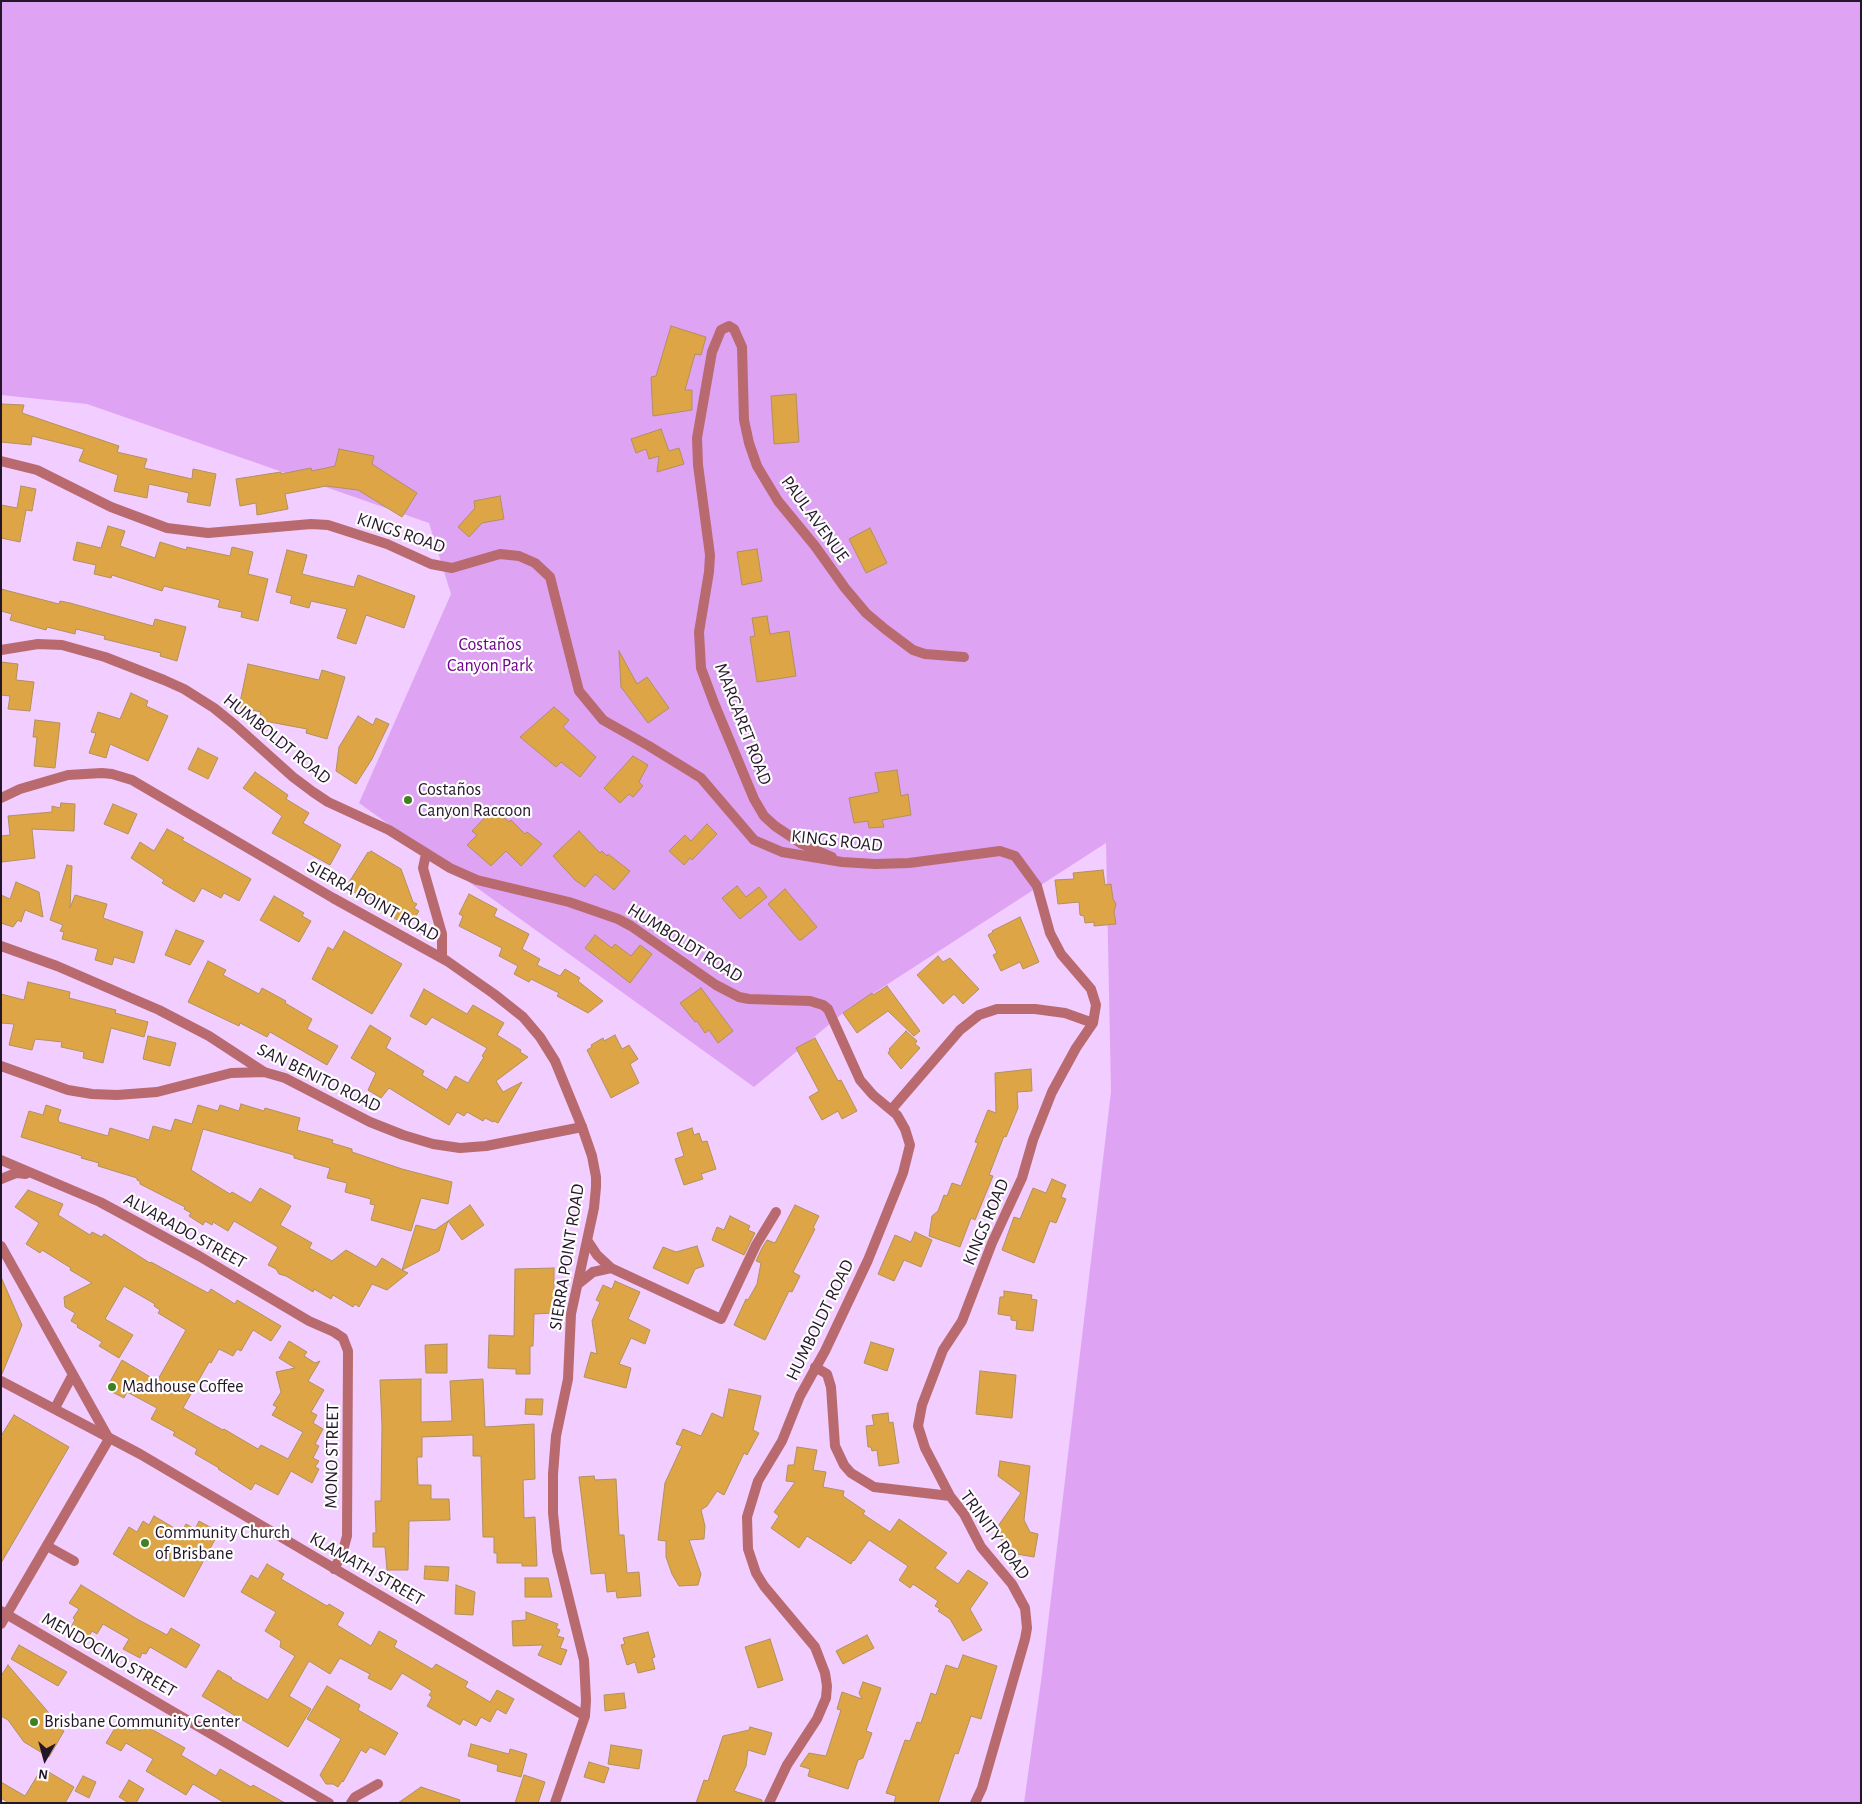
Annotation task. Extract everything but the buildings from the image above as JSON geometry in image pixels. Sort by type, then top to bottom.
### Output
[{"type":"street","name":"MARGARET ROAD","points":[[734,330],[729,326],[721,330],[712,352],[697,438],[697,458],[710,555],[699,632],[701,668],[714,704],[754,798],[764,816],[775,826],[802,844],[842,862]]},
{"type":"street","name":"PAUL AVENUE","points":[[734,330],[742,347],[744,420],[749,443],[757,466],[778,501],[815,546],[845,588],[866,613],[885,629],[913,650],[925,654],[964,657]]},
{"type":"street","name":"KINGS ROAD","points":[[1,462],[36,470],[111,507],[167,528],[208,533],[311,524],[328,525],[387,544],[431,564],[452,568],[500,554],[519,556],[535,563],[550,577],[579,690],[603,720],[701,778],[754,840],[782,852],[842,862],[875,864],[909,863],[1000,851],[1014,856],[1037,886],[1050,933],[1061,954],[1091,989],[1096,1005],[1093,1023],[1076,1048],[1052,1092],[1022,1178],[992,1243],[962,1321],[943,1350],[922,1404],[918,1426],[926,1448],[950,1496]]},
{"type":"street","name":"HUMBOLDT ROAD","points":[[1,650],[38,644],[62,645],[105,657],[184,690],[214,708],[293,778],[313,792],[328,802],[389,830],[450,868],[477,880],[569,902],[618,919],[716,985],[739,997],[766,1000],[804,1000],[823,1005],[832,1017],[860,1080],[873,1095],[897,1115],[909,1139],[909,1150],[903,1173],[868,1260],[825,1351],[800,1396],[782,1440],[758,1481],[747,1517],[748,1549],[756,1573],[764,1586],[815,1647],[825,1673],[827,1686],[826,1698],[817,1719],[787,1765],[769,1803]]},
{"type":"street","name":"SIERRA POINT ROAD","points":[[1,798],[20,789],[68,775],[102,773],[122,776],[143,786],[333,898],[442,958],[514,1009],[540,1037],[548,1049],[561,1074],[582,1127],[592,1156],[596,1177],[594,1208],[572,1314],[568,1379],[554,1455],[553,1513],[557,1551],[584,1660],[585,1716],[555,1803]]},
{"type":"street","points":[[426,854],[424,868],[442,934],[442,958]]},
{"type":"street","name":"SAN BENITO ROAD","points":[[1,946],[65,969],[159,1010],[209,1036],[264,1072],[285,1078],[378,1125],[403,1135],[434,1144],[460,1148],[486,1146],[582,1127]]},
{"type":"street","points":[[891,1110],[949,1042],[979,1015],[997,1010],[1035,1009],[1065,1013],[1093,1023]]},
{"type":"street","points":[[1,1066],[68,1090],[92,1094],[117,1095],[157,1092],[231,1073],[264,1072]]},
{"type":"street","name":"ALVARADO STREET","points":[[1,1160],[100,1202],[138,1222],[200,1256],[309,1321],[334,1332],[346,1342]]},
{"type":"street","points":[[1,1179],[16,1173],[36,1175]]},
{"type":"street","points":[[587,1240],[597,1254],[611,1268],[721,1319],[756,1244],[776,1212]]},
{"type":"street","points":[[1,1246],[72,1376],[109,1439],[47,1546],[4,1612],[1,1624]]},
{"type":"street","points":[[578,1284],[593,1272],[611,1268]]},
{"type":"street","name":"MONO STREET","points":[[334,1569],[342,1554],[347,1536],[349,1378],[346,1342]]},
{"type":"street","name":"TRINITY ROAD","points":[[815,1367],[827,1374],[831,1387],[835,1446],[844,1465],[851,1473],[874,1487],[950,1496],[964,1514],[981,1547],[1012,1584],[1025,1608],[1025,1639],[982,1788],[975,1803]]},
{"type":"street","points":[[54,1408],[72,1376]]},
{"type":"street","name":"KLAMATH STREET","points":[[1,1381],[140,1454],[585,1716]]},
{"type":"street","points":[[47,1546],[74,1561]]},
{"type":"street","name":"MENDOCINO STREET","points":[[4,1612],[329,1803]]},
{"type":"street","points":[[351,1803],[355,1797],[378,1784]]},
{"type":"green space","name":"Costaños Canyon Park","points":[[1,1],[1861,1],[1861,1803],[1024,1803],[1042,1674],[1111,1092],[1106,843],[843,1013],[754,1087],[359,803],[451,594],[429,523],[87,404],[1,395]]},
{"type":"place","name":"Costaños Canyon Raccoon","points":[[408,800]]},
{"type":"place","name":"Madhouse Coffee","points":[[112,1387]]},
{"type":"place","name":"Community Church of Brisbane","points":[[145,1543]]},
{"type":"place","name":"Brisbane Community Center","points":[[34,1722]]}]
